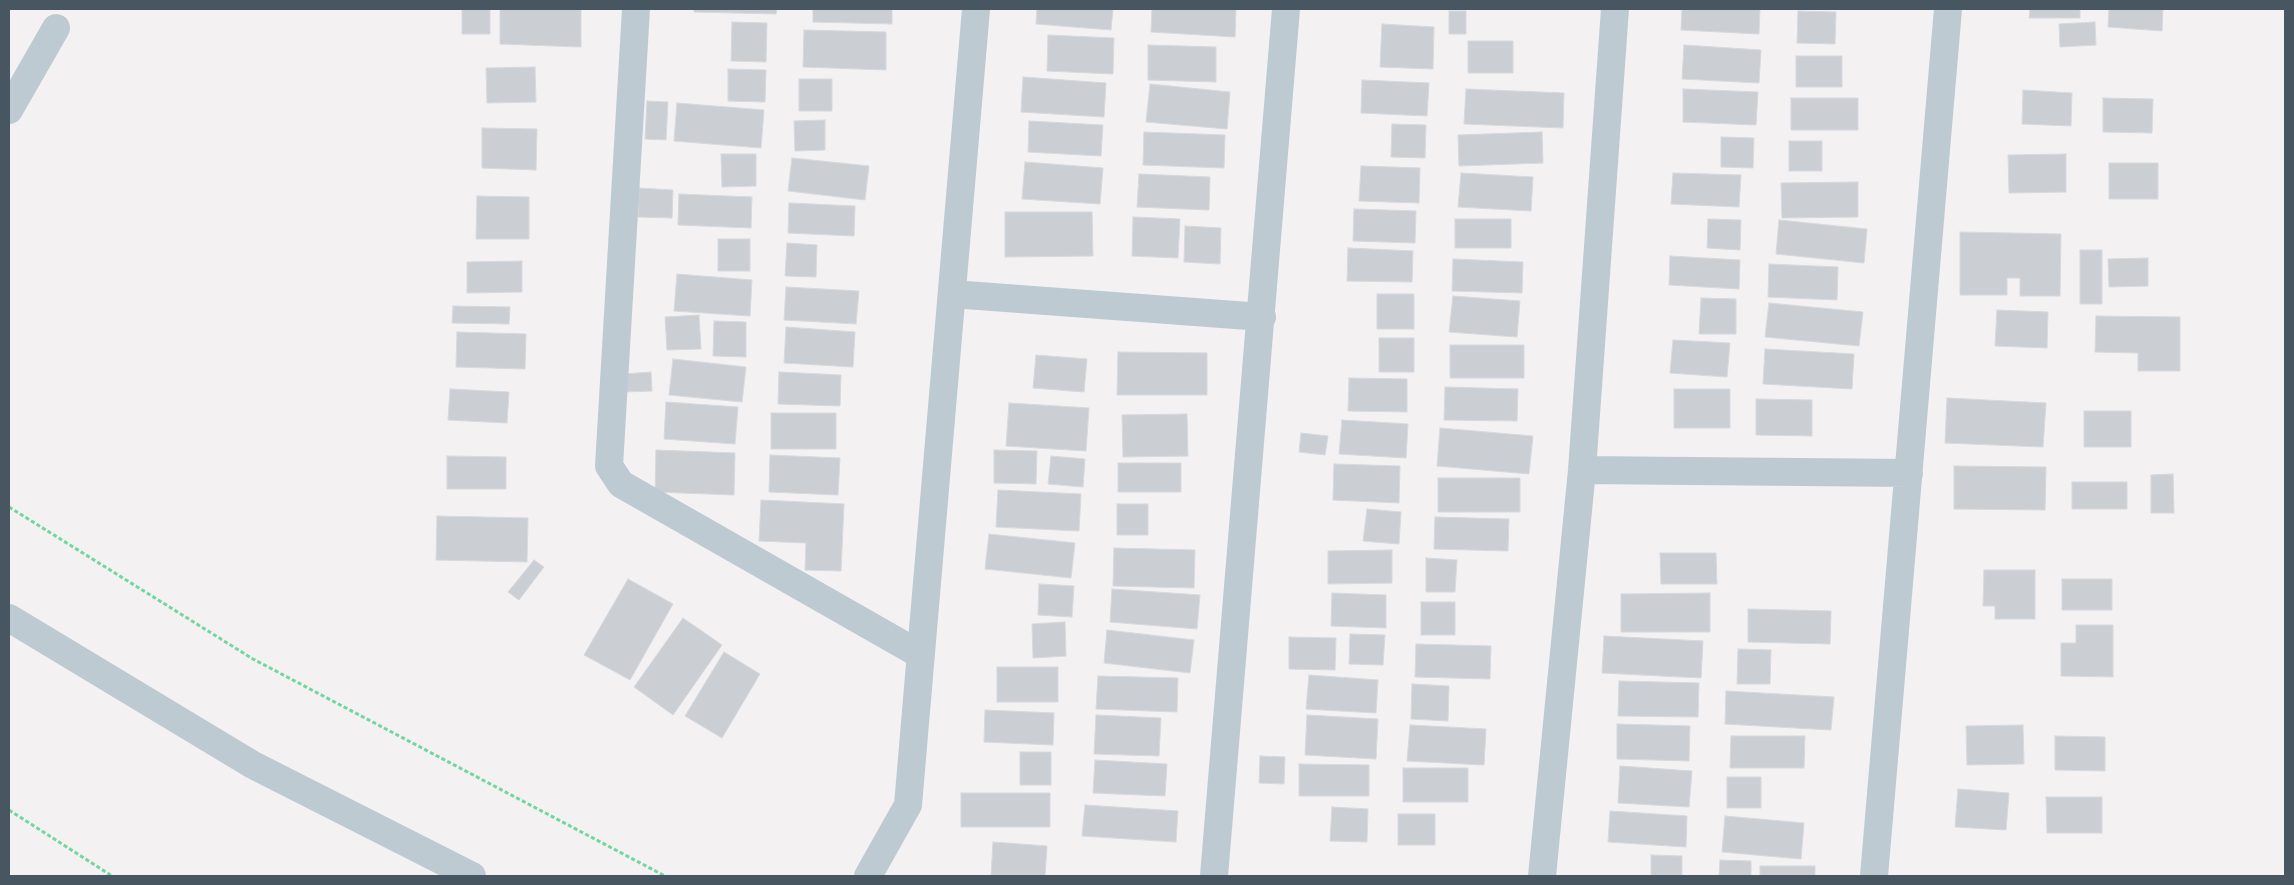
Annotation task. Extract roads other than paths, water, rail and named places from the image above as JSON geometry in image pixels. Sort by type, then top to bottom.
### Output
[{"type":"street","points":[[636,9],[609,466],[621,484],[920,655]]},
{"type":"street","points":[[868,876],[908,805],[976,9]]},
{"type":"street","points":[[1214,876],[1262,317],[1286,9]]},
{"type":"street","points":[[1542,876],[1582,470],[1615,9]]},
{"type":"street","points":[[1874,876],[1910,473],[1948,9]]},
{"type":"street","points":[[9,110],[56,28]]},
{"type":"street","points":[[952,294],[1262,317]]},
{"type":"street","points":[[1582,470],[1910,473]]},
{"type":"street","points":[[9,618],[253,765],[472,876]]}]
